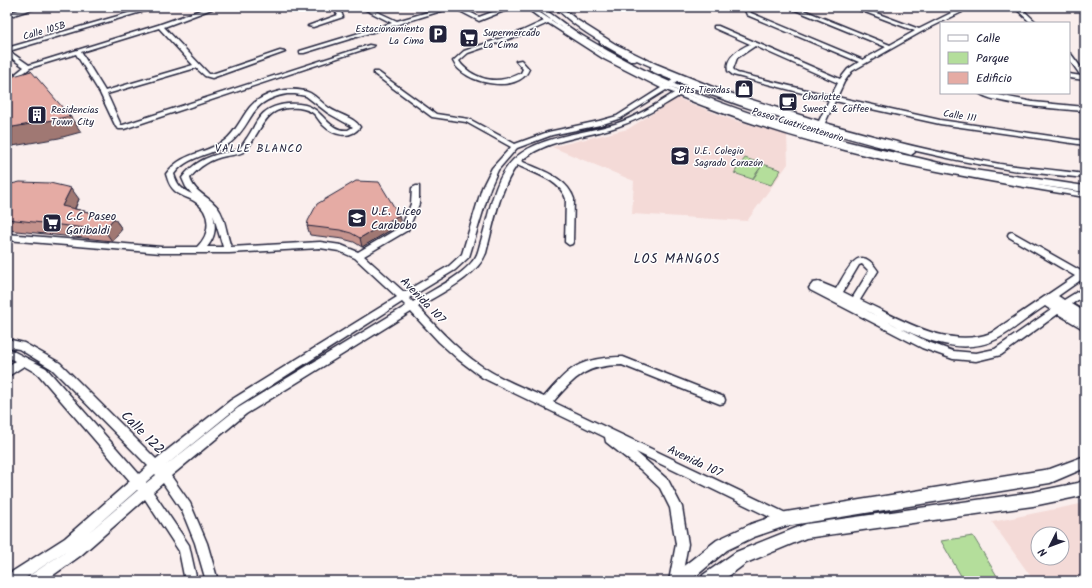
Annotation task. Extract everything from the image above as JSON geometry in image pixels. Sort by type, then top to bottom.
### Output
[{"type":"street","points":[[7,15],[19,9],[36,7]]},
{"type":"street","name":"Calle 105B","points":[[7,51],[154,7]]},
{"type":"street","points":[[7,84],[28,67],[160,26],[202,9],[214,7]]},
{"type":"street","points":[[301,7],[311,9]]},
{"type":"street","points":[[311,26],[341,16],[338,11],[348,7]]},
{"type":"street","points":[[363,7],[395,22]]},
{"type":"street","points":[[302,52],[388,26],[395,22],[450,7],[460,9],[479,19],[511,7]]},
{"type":"street","name":"Paseo Cuatricentenario","points":[[528,7],[600,55],[669,86],[684,89],[711,90]]},
{"type":"street","name":"Paseo Cuatricentenario","points":[[537,7],[593,46],[669,86]]},
{"type":"street","name":"Paseo Cuatricentenario","points":[[549,7],[587,34],[664,71],[767,112],[818,129],[869,150],[973,173],[1085,189]]},
{"type":"street","name":"Paseo Cuatricentenario","points":[[558,7],[610,45]]},
{"type":"street","points":[[751,7],[746,9],[749,14],[863,62]]},
{"type":"street","points":[[791,7],[890,47]]},
{"type":"street","points":[[855,7],[919,31]]},
{"type":"street","points":[[818,129],[841,82],[850,70],[919,31],[960,11],[960,7]]},
{"type":"street","points":[[1017,7],[1033,22]]},
{"type":"street","points":[[519,62],[523,64],[526,69],[524,74],[510,81],[496,83],[471,75],[457,65],[456,61],[466,52],[524,32],[548,21]]},
{"type":"street","points":[[160,26],[207,75],[212,76],[282,52]]},
{"type":"street","points":[[716,27],[841,82]]},
{"type":"street","points":[[524,32],[560,29]]},
{"type":"street","name":"Calle 111","points":[[755,44],[737,53],[730,65],[730,70],[735,74],[940,122],[1085,143]]},
{"type":"street","points":[[78,51],[103,93],[119,127],[124,127],[371,46]]},
{"type":"street","points":[[593,46],[600,55]]},
{"type":"street","points":[[7,51],[28,67]]},
{"type":"street","points":[[1070,57],[1085,78]]},
{"type":"street","points":[[103,93],[197,66]]},
{"type":"street","name":"Paseo Cuatricentenario","points":[[664,71],[678,79],[684,89],[751,122],[845,150],[922,167],[1085,195]]},
{"type":"street","points":[[376,73],[434,116],[458,120],[513,149]]},
{"type":"street","points":[[1070,76],[1085,78]]},
{"type":"street","points":[[10,581],[69,542],[142,486],[235,403],[403,297],[452,268],[466,255],[486,188],[495,170],[513,149],[532,139],[600,123],[619,116],[678,79]]},
{"type":"street","points":[[160,471],[242,411],[462,276],[479,258],[487,237],[500,189],[507,173],[516,161],[531,151],[558,140],[608,128],[628,120],[684,89]]},
{"type":"street","name":"Paseo Cuatricentenario","points":[[684,89],[729,108],[969,166],[1085,181]]},
{"type":"street","points":[[199,250],[208,240],[211,233],[210,215],[204,204],[178,190],[172,185],[170,174],[172,170],[180,163],[226,143],[239,129],[258,103],[271,96],[296,92],[307,94],[325,109],[352,122],[357,127],[351,132],[346,133],[336,131],[324,122],[313,110],[288,106],[269,111],[258,122],[256,129],[243,149],[203,161],[192,169],[186,178],[187,186],[214,208],[220,220],[228,250]]},
{"type":"street","points":[[985,94],[1000,99],[1085,109]]},
{"type":"street","points":[[239,129],[256,129]]},
{"type":"street","name":"Paseo Cuatricentenario","points":[[818,129],[983,163],[1085,176]]},
{"type":"street","points":[[516,161],[556,182],[567,190],[570,199],[569,242]]},
{"type":"street","points":[[171,180],[186,178]]},
{"type":"street","points":[[1051,183],[1063,192]]},
{"type":"street","points":[[358,256],[405,228],[415,204],[416,188]]},
{"type":"street","points":[[211,233],[222,231]]},
{"type":"street","points":[[1012,235],[1083,274],[994,336],[982,342],[964,344],[943,341],[929,336],[819,285],[814,286],[813,288],[826,296],[940,351],[953,355],[976,357],[998,352],[1085,290]]},
{"type":"street","name":"Avenida 107","points":[[7,237],[161,250],[228,250],[320,246],[341,248],[358,256],[403,297],[442,339],[462,357],[487,375],[786,519]]},
{"type":"street","points":[[838,294],[856,263],[860,261],[865,262],[874,271],[854,302]]},
{"type":"street","points":[[1048,299],[1061,307],[1085,326]]},
{"type":"street","points":[[1061,307],[1085,317]]},
{"type":"street","name":"Calle 122","points":[[7,343],[21,346],[56,366],[160,471],[186,507],[202,543],[212,581]]},
{"type":"street","points":[[7,352],[42,371],[142,486],[185,549],[191,581]]},
{"type":"street","points":[[546,403],[564,382],[578,370],[605,360],[623,361],[720,400]]},
{"type":"street","points":[[7,373],[23,361]]},
{"type":"street","points":[[592,426],[644,465],[664,484],[676,507],[682,544],[676,581]]},
{"type":"street","points":[[676,581],[722,545],[751,531],[786,519],[1050,476],[1085,462]]},
{"type":"street","points":[[34,581],[76,552],[142,486]]},
{"type":"street","points":[[710,581],[741,557],[806,531],[1033,499],[1081,489],[1085,486]]},
{"type":"shaded area","name":"U.E. Colegio Sagrado Corazón","points":[[677,98],[730,119],[787,135],[788,164],[747,221],[632,214],[634,181],[552,147],[628,129]]},
{"type":"shaded area","points":[[1085,503],[1085,579],[1070,581],[1034,581],[992,522]]},
{"type":"green space","points":[[745,158],[763,164],[752,179],[734,173]]},
{"type":"green space","points":[[763,164],[781,170],[771,185],[753,179]]},
{"type":"green space","points":[[973,536],[1000,581],[964,581],[941,541]]},
{"type":"building","points":[[31,71],[70,116],[7,128],[7,78]]},
{"type":"building","name":"U.E. Liceo Carabobo","points":[[356,181],[379,182],[399,215],[360,238],[351,233],[340,230],[307,226],[317,204]]},
{"type":"building","points":[[20,182],[50,183],[71,188],[62,206],[114,218],[104,230],[7,219],[7,185]]},
{"type":"place","name":"Estacionamiento La Cima","points":[[438,34]]},
{"type":"place","name":"Supermercado La Cima","points":[[469,38]]},
{"type":"place","name":"Pits Tiendas","points":[[744,89]]},
{"type":"place","name":"Charlotte Sweet & Coffee","points":[[788,102]]},
{"type":"place","name":"Residencias Town City","points":[[37,115]]},
{"type":"place","name":"U.E. Colegio Sagrado Corazón","points":[[680,156]]},
{"type":"place","name":"U.E. Liceo Carabobo","points":[[357,218]]},
{"type":"place","name":"C.C Paseo Garibaldi","points":[[52,223]]},
{"type":"district","name":"VALLE BLANCO","points":[[259,148]]},
{"type":"district","name":"LOS MANGOS","points":[[677,258]]}]
